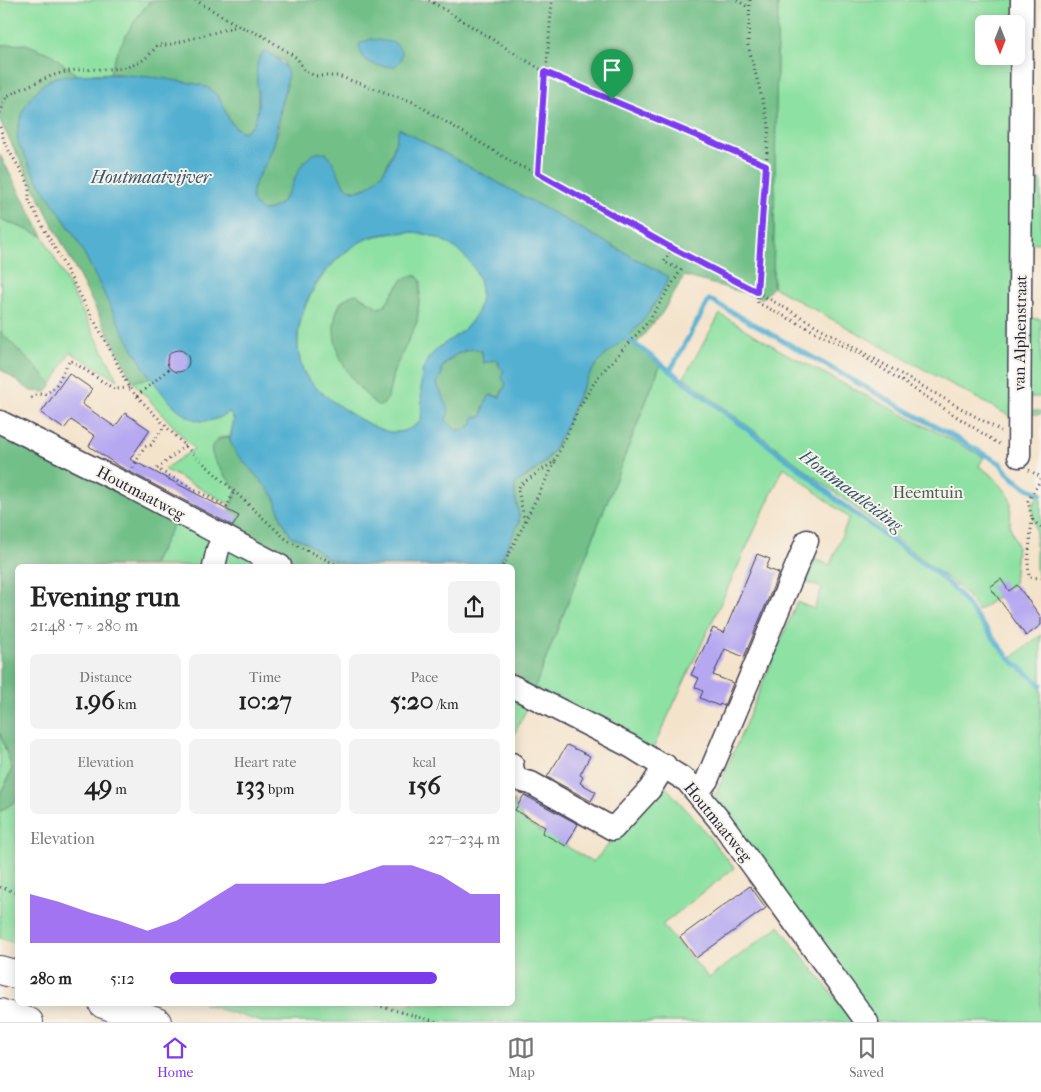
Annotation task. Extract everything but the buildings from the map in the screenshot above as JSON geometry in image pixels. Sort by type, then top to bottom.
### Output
[{"type":"highway","points":[[0,970],[15,975]]},
{"type":"highway","points":[[108,1006],[157,1022]]},
{"type":"highway","points":[[0,1013],[29,1022]]},
{"type":"street","name":"van Alphenstraat","points":[[1019,456],[1022,0]]},
{"type":"street","name":"Houtmaatweg","points":[[0,422],[125,484],[276,564]]},
{"type":"street","points":[[214,564],[218,549],[224,537]]},
{"type":"street","points":[[698,792],[707,780],[807,541]]},
{"type":"street","name":"Houtmaatweg","points":[[515,688],[665,765],[687,780],[698,792],[867,1022]]},
{"type":"street","points":[[515,775],[520,781],[531,783],[613,829],[650,789],[665,765]]},
{"type":"path","points":[[196,0],[239,26],[263,36],[298,58],[305,71],[315,76],[338,76],[413,102],[517,165],[538,173],[672,248],[757,292],[1000,430],[1019,456]]},
{"type":"path","points":[[429,0],[545,72],[766,165]]},
{"type":"path","points":[[538,173],[552,0]]},
{"type":"path","points":[[737,0],[749,8]]},
{"type":"path","points":[[750,0],[748,45],[769,125],[757,292],[758,303],[863,356],[1019,456]]},
{"type":"path","points":[[0,113],[7,96],[62,73],[126,68],[140,63],[150,56],[157,45],[168,45],[239,26]]},
{"type":"path","points":[[0,127],[5,144],[29,184],[30,201],[114,356],[129,388],[166,424],[185,446],[288,541],[335,564]]},
{"type":"path","points":[[504,564],[580,406],[597,378],[648,322],[680,270],[664,262],[672,248]]},
{"type":"path","points":[[31,398],[37,394],[46,394],[54,387],[70,360],[114,389],[129,388]]},
{"type":"path","points":[[137,396],[170,368]]},
{"type":"path","points":[[125,484],[144,447],[151,445],[166,424]]},
{"type":"path","points":[[185,446],[157,469],[227,507],[234,491]]},
{"type":"path","points":[[525,522],[518,490],[520,485],[555,460]]},
{"type":"path","points":[[1041,479],[1028,501],[1032,519],[1028,577],[1041,578]]},
{"type":"path","points":[[1032,519],[1041,528]]},
{"type":"path","points":[[0,887],[15,892]]},
{"type":"path","points":[[379,1006],[437,1022]]},
{"type":"green space","points":[[0,0],[151,0],[126,35],[110,73],[77,75],[51,54],[13,44],[0,45]]},
{"type":"green space","points":[[151,0],[778,0],[773,287],[763,298],[684,276],[662,313],[636,344],[661,363],[533,692],[515,681],[515,564],[499,564],[519,522],[515,493],[516,483],[535,471],[546,461],[556,447],[586,380],[595,366],[651,310],[669,277],[400,129],[384,170],[373,183],[365,188],[356,190],[347,187],[338,176],[326,153],[316,154],[308,159],[301,168],[283,199],[274,207],[262,211],[252,201],[251,192],[256,178],[268,160],[278,131],[282,101],[287,85],[284,62],[266,51],[259,57],[257,67],[257,114],[253,124],[244,132],[230,121],[218,95],[166,79],[110,73],[126,35]]},
{"type":"green space","points":[[778,0],[1018,0],[1018,15],[975,15],[975,65],[1018,65],[1017,420],[773,287]]},
{"type":"green space","points":[[26,44],[51,54],[77,75],[50,79],[40,89],[28,164],[80,244],[151,377],[133,382],[0,121],[0,45]]},
{"type":"green space","points":[[0,155],[43,236],[0,219]]},
{"type":"green space","points":[[1024,179],[1041,180],[1041,243],[1025,242]]},
{"type":"green space","points":[[0,219],[43,236],[118,380],[70,352],[52,384],[1,334]]},
{"type":"green space","points":[[412,232],[443,240],[462,254],[474,269],[478,278],[481,287],[481,297],[479,306],[470,324],[437,349],[425,364],[421,377],[421,420],[407,430],[390,432],[355,416],[328,398],[317,388],[303,370],[298,340],[300,325],[310,297],[317,284],[336,261],[363,240],[383,235]],"holes":[[[410,276],[417,276],[421,281],[417,322],[393,373],[391,385],[377,405],[367,396],[349,372],[338,340],[336,328],[338,308],[343,300],[356,294],[379,308],[384,306],[399,284]]]},
{"type":"green space","points":[[417,276],[421,281],[417,322],[393,373],[388,398],[383,405],[377,405],[358,386],[342,361],[334,334],[335,320],[339,307],[348,297],[356,294],[379,308],[384,306],[403,279]]},
{"type":"green space","name":"Heemtuin","points":[[720,314],[785,353],[984,457],[979,466],[994,477],[1008,494],[1011,503],[1010,526],[1017,546],[1014,585],[978,611],[966,594],[951,581],[684,377]]},
{"type":"green space","points":[[1026,318],[1041,319],[1041,397],[1030,397],[1030,411],[1041,411],[1041,414],[1027,414]]},
{"type":"green space","points":[[0,331],[52,384],[46,392],[31,391],[0,369]]},
{"type":"green space","points":[[471,349],[482,351],[483,363],[495,360],[504,372],[506,383],[500,397],[492,395],[484,405],[482,417],[464,430],[456,430],[446,420],[447,408],[437,384],[442,373],[441,369],[455,355]]},
{"type":"green space","points":[[661,363],[809,476],[838,501],[939,575],[958,593],[1010,659],[1041,635],[1041,1022],[874,1022],[712,803],[797,602],[814,609],[822,588],[805,582],[815,559],[830,565],[849,518],[784,467],[652,751],[533,692]]},
{"type":"green space","points":[[151,377],[176,406],[195,419],[205,421],[217,419],[230,412],[232,414],[233,420],[230,437],[218,438],[217,465],[237,490],[231,505],[164,469],[194,449],[133,382]]},
{"type":"green space","points":[[0,433],[176,519],[153,564],[15,564],[15,801],[0,812],[0,796],[12,769],[0,733]]},
{"type":"green space","points":[[230,437],[230,441],[274,496],[282,520],[291,536],[304,541],[328,559],[347,564],[302,564],[224,523],[237,490],[214,459],[213,445],[219,440]]},
{"type":"green space","points":[[1041,490],[1041,579],[1036,572],[1036,531],[1032,507]]},
{"type":"green space","points":[[176,519],[260,564],[153,564]]},
{"type":"green space","points":[[515,701],[527,708],[515,733]]},
{"type":"green space","points":[[0,733],[12,769],[0,796]]},
{"type":"green space","points":[[663,784],[693,817],[734,868],[662,925],[709,978],[779,926],[854,1022],[262,1022],[210,1006],[515,1006],[515,804],[524,821],[593,862]]},
{"type":"green space","points":[[15,801],[15,943],[0,938],[0,812]]},
{"type":"water","points":[[371,39],[395,43],[402,52],[401,60],[394,67],[370,63],[363,57],[359,44]]},
{"type":"water","name":"Houtmaatvijver","points":[[266,51],[281,62],[288,76],[274,143],[253,189],[252,201],[262,211],[273,208],[281,203],[306,160],[320,152],[330,157],[345,186],[357,191],[364,189],[376,180],[389,162],[399,128],[669,277],[646,317],[631,334],[603,357],[594,368],[581,390],[560,438],[546,460],[536,470],[516,483],[515,493],[519,522],[499,564],[347,564],[328,559],[304,541],[291,536],[282,520],[274,496],[236,453],[230,441],[234,419],[229,412],[209,421],[193,419],[187,416],[172,404],[142,365],[83,251],[69,226],[37,179],[19,144],[18,130],[22,114],[26,104],[33,95],[41,86],[53,78],[76,75],[106,74],[151,77],[196,84],[215,93],[231,122],[236,128],[244,132],[253,124],[257,114],[257,67],[259,57]],"holes":[[[412,232],[443,240],[468,260],[478,278],[481,287],[481,297],[479,306],[470,324],[437,349],[425,364],[421,377],[421,421],[407,430],[390,432],[355,416],[328,398],[317,388],[303,370],[298,351],[298,332],[302,313],[320,278],[348,250],[364,240],[375,236]],[[470,349],[482,351],[483,363],[495,360],[499,362],[499,366],[504,371],[501,376],[506,384],[500,397],[490,395],[484,405],[482,417],[474,417],[473,424],[464,430],[456,430],[446,420],[449,411],[437,384],[442,373],[441,369],[447,361],[460,352]]]},
{"type":"waterway","points":[[670,371],[709,300],[1000,463],[1018,482],[1041,494]]},
{"type":"waterway","name":"Houtmaatleiding","points":[[627,338],[809,476],[838,501],[939,575],[958,593],[1010,659],[1041,685]]},
{"type":"route","points":[[545,72],[612,100],[766,165],[757,292],[585,201],[538,173],[545,72]]}]
